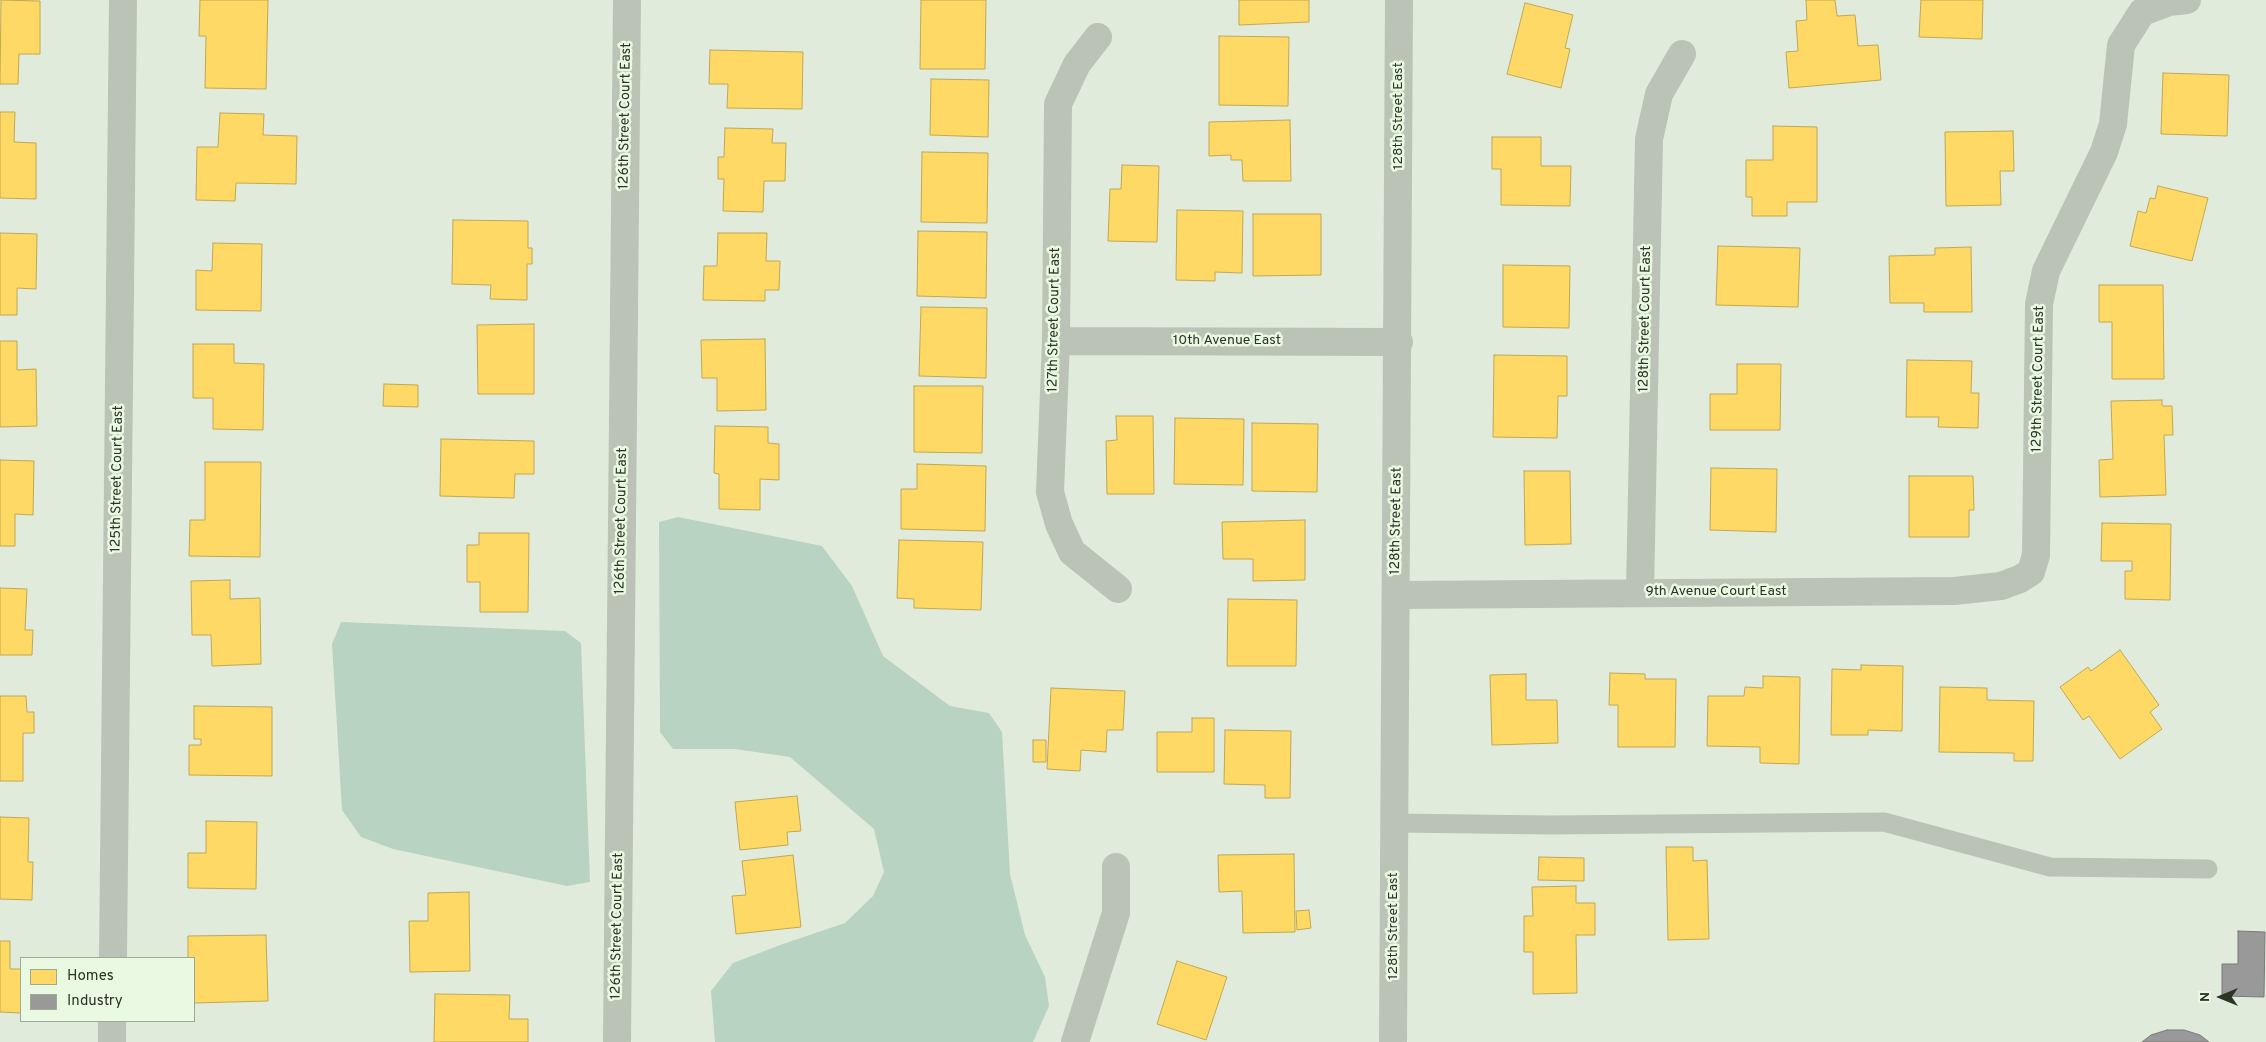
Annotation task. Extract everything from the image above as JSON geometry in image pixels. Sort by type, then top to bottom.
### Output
[{"type":"street","name":"125th Street Court East","points":[[113,957],[123,0]]},
{"type":"street","name":"126th Street Court East","points":[[617,1042],[627,0]]},
{"type":"street","name":"128th Street East","points":[[1393,1042],[1400,0]]},
{"type":"street","name":"129th Street Court East","points":[[2031,572],[2036,555],[2041,296],[2046,271],[2104,152],[2114,124],[2121,45],[2142,12],[2169,2],[2187,0]]},
{"type":"street","name":"127th Street Court East","points":[[1098,37],[1077,64],[1058,104],[1056,341],[1050,492],[1059,524],[1072,552],[1118,590]]},
{"type":"street","name":"128th Street Court East","points":[[1640,592],[1649,139],[1659,94],[1682,54]]},
{"type":"street","name":"10th Avenue East","points":[[1056,341],[1399,342]]},
{"type":"street","name":"9th Avenue Court East","points":[[1396,595],[1954,591],[2001,586],[2020,579],[2031,572]]},
{"type":"street","points":[[1075,1042],[1116,913],[1116,867]]},
{"type":"street","points":[[112,1022],[112,1042]]},
{"type":"lane","points":[[1395,824],[1550,825],[1884,822],[2050,867],[2208,869]]},
{"type":"green space","points":[[678,517],[822,546],[852,586],[883,656],[950,706],[989,713],[1002,732],[1010,874],[1025,935],[1045,977],[1049,1006],[1033,1042],[715,1042],[711,991],[733,963],[845,923],[873,896],[884,872],[874,829],[790,757],[735,749],[673,749],[660,732],[659,522]]},
{"type":"green space","points":[[341,622],[565,631],[581,643],[590,882],[567,886],[393,849],[361,837],[342,810],[332,644]]},
{"type":"building: Homes","points":[[1,0],[40,1],[40,54],[19,54],[18,84],[0,84]]},
{"type":"building: Homes","points":[[200,0],[268,0],[266,89],[205,88],[206,36],[199,36]]},
{"type":"building: Homes","points":[[921,0],[986,0],[985,69],[920,69]]},
{"type":"building: Homes","points":[[1239,0],[1309,0],[1309,22],[1239,25]]},
{"type":"building: Homes","points":[[1806,0],[1835,0],[1837,16],[1855,15],[1858,46],[1878,45],[1881,80],[1789,88],[1786,52],[1798,51],[1796,21],[1807,20]]},
{"type":"building: Homes","points":[[1921,0],[1983,0],[1982,39],[1919,37]]},
{"type":"building: Homes","points":[[1525,3],[1573,15],[1565,48],[1570,49],[1561,88],[1507,74]]},
{"type":"building: Homes","points":[[1219,36],[1289,37],[1288,106],[1219,105]]},
{"type":"building: Homes","points":[[710,50],[803,52],[802,109],[727,108],[728,84],[709,84]]},
{"type":"building: Homes","points":[[2163,73],[2229,75],[2227,136],[2161,134]]},
{"type":"building: Homes","points":[[931,79],[989,80],[988,137],[930,135]]},
{"type":"building: Homes","points":[[0,112],[15,112],[14,142],[36,143],[36,199],[0,198]]},
{"type":"building: Homes","points":[[220,113],[264,114],[263,135],[297,136],[296,184],[236,183],[235,201],[196,200],[197,147],[218,147]]},
{"type":"building: Homes","points":[[1290,120],[1291,181],[1243,181],[1242,160],[1231,160],[1231,155],[1209,156],[1209,122]]},
{"type":"building: Homes","points":[[1773,126],[1817,127],[1817,202],[1787,202],[1787,216],[1752,216],[1752,197],[1746,197],[1746,160],[1773,160]]},
{"type":"building: Homes","points":[[725,128],[773,129],[772,143],[786,143],[785,181],[764,181],[763,212],[723,211],[724,179],[718,179],[718,157],[724,157]]},
{"type":"building: Homes","points":[[2013,131],[2014,171],[2000,171],[2001,205],[1946,206],[1945,132]]},
{"type":"building: Homes","points":[[1492,137],[1541,137],[1541,166],[1571,166],[1570,206],[1501,205],[1501,169],[1492,169]]},
{"type":"building: Homes","points":[[922,152],[988,153],[987,223],[921,222]]},
{"type":"building: Homes","points":[[1122,165],[1159,166],[1157,242],[1108,241],[1110,189],[1121,189]]},
{"type":"building: Homes","points":[[2158,186],[2208,198],[2192,261],[2130,246],[2138,211],[2146,213],[2150,198],[2155,199]]},
{"type":"building: Homes","points":[[1177,210],[1243,211],[1242,273],[1215,272],[1215,281],[1176,280]]},
{"type":"building: Homes","points":[[1253,214],[1321,214],[1321,275],[1253,276]]},
{"type":"building: Homes","points":[[453,220],[528,221],[528,248],[532,248],[532,264],[527,264],[527,300],[490,299],[491,285],[452,284]]},
{"type":"building: Homes","points":[[918,231],[987,232],[986,298],[917,296]]},
{"type":"building: Homes","points":[[0,233],[37,234],[36,289],[17,288],[17,315],[0,315]]},
{"type":"building: Homes","points":[[718,233],[767,233],[766,261],[780,261],[779,290],[765,290],[765,301],[703,300],[704,266],[717,266]]},
{"type":"building: Homes","points":[[213,243],[262,244],[261,311],[196,310],[196,270],[212,271]]},
{"type":"building: Homes","points":[[1718,246],[1800,248],[1798,307],[1716,305]]},
{"type":"building: Homes","points":[[1971,247],[1972,312],[1924,312],[1924,303],[1890,303],[1889,256],[1935,255],[1935,248]]},
{"type":"building: Homes","points":[[1503,265],[1570,266],[1569,328],[1503,327]]},
{"type":"building: Homes","points":[[2099,285],[2163,285],[2164,379],[2112,379],[2112,322],[2099,322]]},
{"type":"building: Homes","points":[[921,307],[987,308],[986,378],[919,376]]},
{"type":"building: Homes","points":[[534,324],[534,394],[478,394],[477,325]]},
{"type":"building: Homes","points":[[765,339],[766,410],[717,411],[717,378],[702,378],[701,340]]},
{"type":"building: Homes","points":[[0,341],[17,341],[17,370],[36,369],[37,426],[0,427]]},
{"type":"building: Homes","points":[[193,344],[234,344],[234,363],[264,364],[263,430],[213,429],[213,398],[193,398]]},
{"type":"building: Homes","points":[[1494,355],[1567,356],[1567,396],[1558,396],[1557,438],[1493,437]]},
{"type":"building: Homes","points":[[1907,360],[1972,361],[1971,393],[1979,393],[1978,428],[1938,427],[1939,417],[1906,417]]},
{"type":"building: Homes","points":[[1737,364],[1781,364],[1780,430],[1710,430],[1710,394],[1737,394]]},
{"type":"building: Homes","points":[[384,384],[418,385],[418,407],[383,406]]},
{"type":"building: Homes","points":[[914,386],[983,386],[982,453],[914,452]]},
{"type":"building: Homes","points":[[2162,400],[2162,406],[2172,406],[2173,435],[2164,435],[2166,495],[2100,497],[2099,460],[2113,459],[2111,401]]},
{"type":"building: Homes","points":[[1116,416],[1153,416],[1154,494],[1107,494],[1106,441],[1117,440]]},
{"type":"building: Homes","points":[[1175,418],[1244,419],[1243,485],[1174,484]]},
{"type":"building: Homes","points":[[1252,423],[1318,424],[1317,492],[1252,491]]},
{"type":"building: Homes","points":[[715,426],[768,427],[768,443],[779,444],[779,480],[760,479],[760,510],[719,509],[719,474],[714,473]]},
{"type":"building: Homes","points":[[441,439],[534,441],[534,474],[515,474],[514,498],[440,496]]},
{"type":"building: Homes","points":[[0,460],[34,461],[33,515],[15,514],[15,546],[0,546]]},
{"type":"building: Homes","points":[[205,462],[261,462],[260,557],[189,556],[190,520],[205,520]]},
{"type":"building: Homes","points":[[917,464],[986,466],[985,531],[901,529],[901,489],[917,489]]},
{"type":"building: Homes","points":[[1711,468],[1777,469],[1776,532],[1710,530]]},
{"type":"building: Homes","points":[[1524,471],[1570,471],[1571,544],[1525,545]]},
{"type":"building: Homes","points":[[1909,476],[1973,476],[1974,510],[1969,510],[1969,537],[1909,537]]},
{"type":"building: Homes","points":[[1305,520],[1305,580],[1253,581],[1253,559],[1223,559],[1222,522]]},
{"type":"building: Homes","points":[[2102,523],[2171,524],[2170,600],[2125,599],[2125,571],[2132,571],[2132,561],[2101,561]]},
{"type":"building: Homes","points":[[479,533],[529,533],[528,612],[480,612],[480,582],[467,582],[467,545],[479,545]]},
{"type":"building: Homes","points":[[899,540],[983,542],[981,610],[914,608],[914,599],[897,598]]},
{"type":"building: Homes","points":[[230,580],[230,599],[260,598],[261,664],[212,666],[211,635],[192,635],[191,581]]},
{"type":"building: Homes","points":[[0,588],[27,589],[25,630],[33,630],[32,655],[0,655]]},
{"type":"building: Homes","points":[[1228,599],[1297,600],[1296,666],[1227,666]]},
{"type":"building: Homes","points":[[2120,650],[2159,705],[2150,712],[2162,729],[2120,759],[2089,716],[2083,720],[2060,687],[2088,667],[2091,671]]},
{"type":"building: Homes","points":[[1861,665],[1903,666],[1902,731],[1868,730],[1868,735],[1831,735],[1832,669],[1861,670]]},
{"type":"building: Homes","points":[[1610,673],[1645,674],[1645,679],[1676,679],[1675,747],[1618,747],[1618,705],[1609,705]]},
{"type":"building: Homes","points":[[1526,674],[1526,700],[1557,700],[1558,743],[1492,745],[1490,675]]},
{"type":"building: Homes","points":[[1763,676],[1800,677],[1799,764],[1760,763],[1760,747],[1707,746],[1708,696],[1744,696],[1745,687],[1763,688]]},
{"type":"building: Homes","points":[[1940,687],[1987,688],[1987,700],[2034,701],[2033,761],[2014,761],[2014,753],[1939,752]]},
{"type":"building: Homes","points":[[1051,688],[1125,691],[1123,730],[1107,730],[1106,752],[1081,750],[1080,771],[1047,769]]},
{"type":"building: Homes","points":[[0,696],[26,696],[27,712],[34,712],[34,733],[23,733],[23,781],[0,781]]},
{"type":"building: Homes","points":[[194,706],[272,707],[272,776],[189,775],[189,745],[201,745],[201,739],[194,739]]},
{"type":"building: Homes","points":[[1192,718],[1214,718],[1214,772],[1157,772],[1157,732],[1192,732]]},
{"type":"building: Homes","points":[[1225,730],[1291,731],[1290,798],[1265,798],[1265,785],[1224,784]]},
{"type":"building: Homes","points":[[1033,740],[1046,740],[1046,762],[1033,762]]},
{"type":"building: Homes","points":[[797,796],[801,831],[787,832],[788,845],[740,850],[735,802]]},
{"type":"building: Homes","points":[[0,817],[29,818],[28,862],[33,862],[32,900],[0,899]]},
{"type":"building: Homes","points":[[206,821],[257,822],[256,889],[188,888],[188,853],[206,853]]},
{"type":"building: Homes","points":[[1666,847],[1693,847],[1693,861],[1707,860],[1709,939],[1668,940]]},
{"type":"building: Homes","points":[[1294,854],[1295,932],[1243,933],[1242,891],[1219,892],[1218,855]]},
{"type":"building: Homes","points":[[793,855],[801,927],[736,934],[732,896],[746,895],[742,861]]},
{"type":"building: Homes","points":[[1539,857],[1584,858],[1584,881],[1538,880]]},
{"type":"building: Homes","points":[[1576,886],[1576,903],[1595,903],[1595,935],[1576,935],[1577,993],[1533,994],[1533,952],[1524,952],[1524,916],[1533,916],[1532,887]]},
{"type":"building: Homes","points":[[469,892],[470,971],[410,972],[409,921],[428,921],[428,893]]},
{"type":"building: Homes","points":[[1309,910],[1311,928],[1297,930],[1296,911]]},
{"type":"building: Homes","points":[[266,935],[268,1001],[195,1003],[195,957],[188,957],[188,936]]},
{"type":"building: Homes","points":[[0,941],[10,941],[10,969],[20,969],[20,1013],[0,1012]]},
{"type":"building: Homes","points":[[1177,961],[1227,977],[1206,1040],[1157,1024]]},
{"type":"building: Homes","points":[[435,994],[510,995],[509,1019],[528,1019],[528,1042],[434,1042]]},
{"type":"building: Industry","points":[[2238,931],[2265,932],[2264,997],[2222,996],[2222,964],[2238,964]]},
{"type":"building: Industry","points":[[2167,1030],[2184,1030],[2200,1035],[2209,1042],[2142,1042],[2151,1035]]}]
